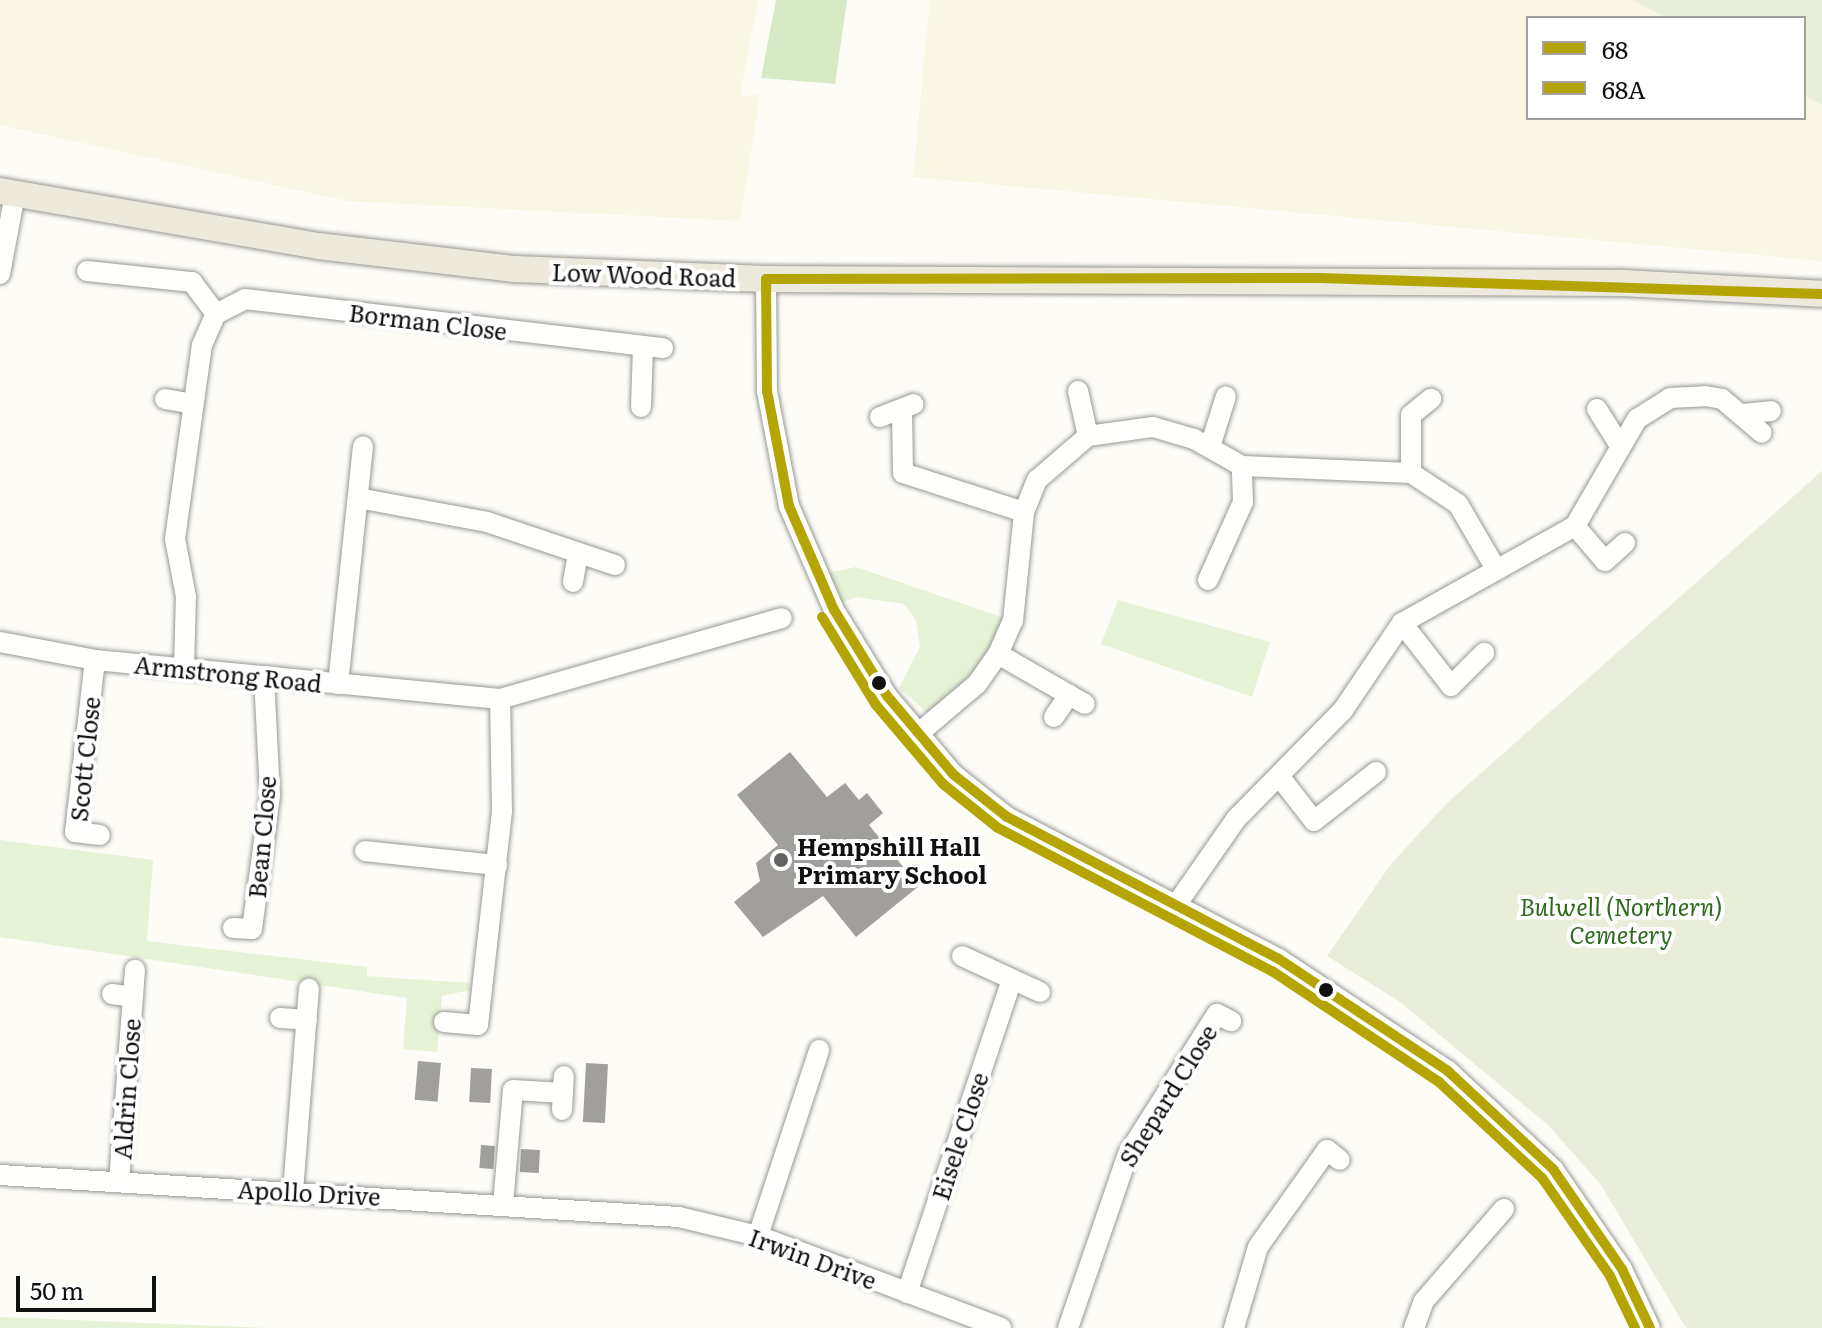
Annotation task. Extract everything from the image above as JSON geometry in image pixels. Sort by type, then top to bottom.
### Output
[{"type":"main road","name":"Low Wood Road","points":[[7,192],[318,246],[500,267],[766,279],[1319,278],[1822,294]]},
{"type":"street","points":[[0,274],[7,192]]},
{"type":"street","points":[[87,271],[192,282],[216,314],[202,345],[175,539],[186,597],[184,667]]},
{"type":"street","points":[[766,279],[767,391],[789,506],[846,632],[919,733],[1007,817],[1174,908],[1279,959],[1448,1071],[1553,1169],[1622,1269],[1650,1328]]},
{"type":"street","name":"Borman Close","points":[[216,314],[245,299],[653,347],[641,407]]},
{"type":"street","points":[[1078,391],[1088,436]]},
{"type":"street","points":[[1210,447],[1226,396]]},
{"type":"street","points":[[1174,908],[1207,853],[1343,710],[1402,623],[1575,526],[1618,442],[1670,398],[1722,399],[1762,433]]},
{"type":"street","points":[[165,399],[193,404]]},
{"type":"street","points":[[1411,473],[1411,415],[1431,399]]},
{"type":"street","points":[[880,417],[908,409],[903,473],[1024,512]]},
{"type":"street","points":[[1597,409],[1618,442]]},
{"type":"street","points":[[1743,414],[1771,411]]},
{"type":"street","points":[[919,733],[977,684],[998,654],[1015,609],[1024,512],[1037,480],[1088,436],[1153,427],[1210,447],[1242,466],[1411,473],[1458,504],[1496,569]]},
{"type":"street","points":[[338,684],[363,446]]},
{"type":"street","points":[[1208,580],[1243,502],[1242,466]]},
{"type":"street","points":[[358,498],[487,522],[615,565]]},
{"type":"street","points":[[1575,526],[1605,561],[1625,543]]},
{"type":"street","points":[[573,582],[578,554]]},
{"type":"street","name":"Armstrong Road","points":[[0,642],[95,660],[500,699],[782,618]]},
{"type":"street","points":[[1402,623],[1451,686],[1484,653]]},
{"type":"street","points":[[998,654],[1077,700],[1054,717]]},
{"type":"street","name":"Scott Close","points":[[95,660],[75,832],[100,835]]},
{"type":"street","name":"Bean Close","points":[[233,928],[252,929],[270,795],[264,678]]},
{"type":"street","points":[[444,1022],[478,1025],[497,865],[506,739],[500,699]]},
{"type":"street","points":[[1279,776],[1314,821],[1376,772]]},
{"type":"street","points":[[365,851],[497,865]]},
{"type":"street","points":[[962,956],[1040,992]]},
{"type":"street","name":"Aldrin Close","points":[[119,1182],[123,996],[135,970]]},
{"type":"street","name":"Eisele Close","points":[[907,1293],[1012,980]]},
{"type":"street","points":[[293,1191],[309,989]]},
{"type":"street","name":"Shepard Close","points":[[1068,1328],[1128,1154],[1217,1014],[1231,1021]]},
{"type":"street","points":[[280,1018],[307,1020]]},
{"type":"street","points":[[758,1236],[810,1057]]},
{"type":"street","points":[[503,1204],[513,1090],[563,1093]]},
{"type":"street","points":[[1234,1328],[1258,1247],[1327,1150],[1340,1160]]},
{"type":"street","name":"Apollo Drive","points":[[0,1175],[619,1210]]},
{"type":"street","points":[[1414,1328],[1424,1301],[1504,1209]]},
{"type":"street","name":"Irwin Drive","points":[[619,1210],[679,1217],[758,1236],[997,1327]]},
{"type":"shaded area","points":[[0,0],[758,0],[740,96],[760,95],[740,221],[347,201],[0,125]]},
{"type":"shaded area","points":[[930,0],[1633,0],[1662,16],[1526,16],[1526,120],[1806,120],[1806,96],[1822,105],[1822,261],[913,177]]},
{"type":"green space","points":[[776,0],[847,0],[835,84],[761,78]]},
{"type":"green space","points":[[1633,0],[1822,0],[1822,105],[1806,96],[1806,16],[1662,16]]},
{"type":"green space","name":"Bulwell (Northern) Cemetery","points":[[1822,471],[1822,1328],[1686,1328],[1601,1185],[1548,1125],[1400,1002],[1327,956],[1391,864],[1446,804]]},
{"type":"green space","points":[[856,567],[1013,621],[998,654],[931,716],[899,688],[920,647],[916,620],[904,604],[856,597],[837,605],[817,575]]},
{"type":"green space","points":[[1118,600],[1270,642],[1252,697],[1101,644]]},
{"type":"green space","points":[[0,840],[153,860],[147,941],[367,967],[367,976],[469,983],[470,990],[442,996],[437,1052],[403,1049],[407,998],[0,937]]},
{"type":"green space","points":[[0,1317],[269,1328],[0,1328]]},
{"type":"building","points":[[790,752],[827,797],[845,783],[859,800],[867,793],[883,813],[869,825],[919,886],[856,937],[823,896],[763,937],[734,902],[760,881],[756,863],[778,845],[737,795]]},
{"type":"building","points":[[418,1061],[441,1063],[438,1102],[415,1100]]},
{"type":"building","points":[[586,1063],[608,1064],[605,1123],[583,1122]]},
{"type":"building","points":[[471,1068],[492,1069],[490,1103],[469,1102]]},
{"type":"building","points":[[481,1145],[495,1146],[493,1169],[479,1168]]},
{"type":"building","points":[[521,1149],[540,1150],[539,1173],[520,1172]]},
{"type":"transit line","name":"68","points":[[1650,1328],[1622,1269],[1553,1169],[1448,1071],[1279,959],[1007,817],[953,774],[887,696],[834,610],[789,506],[767,391],[766,279],[1319,278],[1822,294]]},
{"type":"transit line","name":"68A","points":[[822,617],[876,705],[943,784],[998,828],[1272,971],[1439,1082],[1542,1178],[1610,1276],[1635,1328]]},
{"type":"place","name":"Hempshill Hall Primary School","points":[[781,860]]}]
